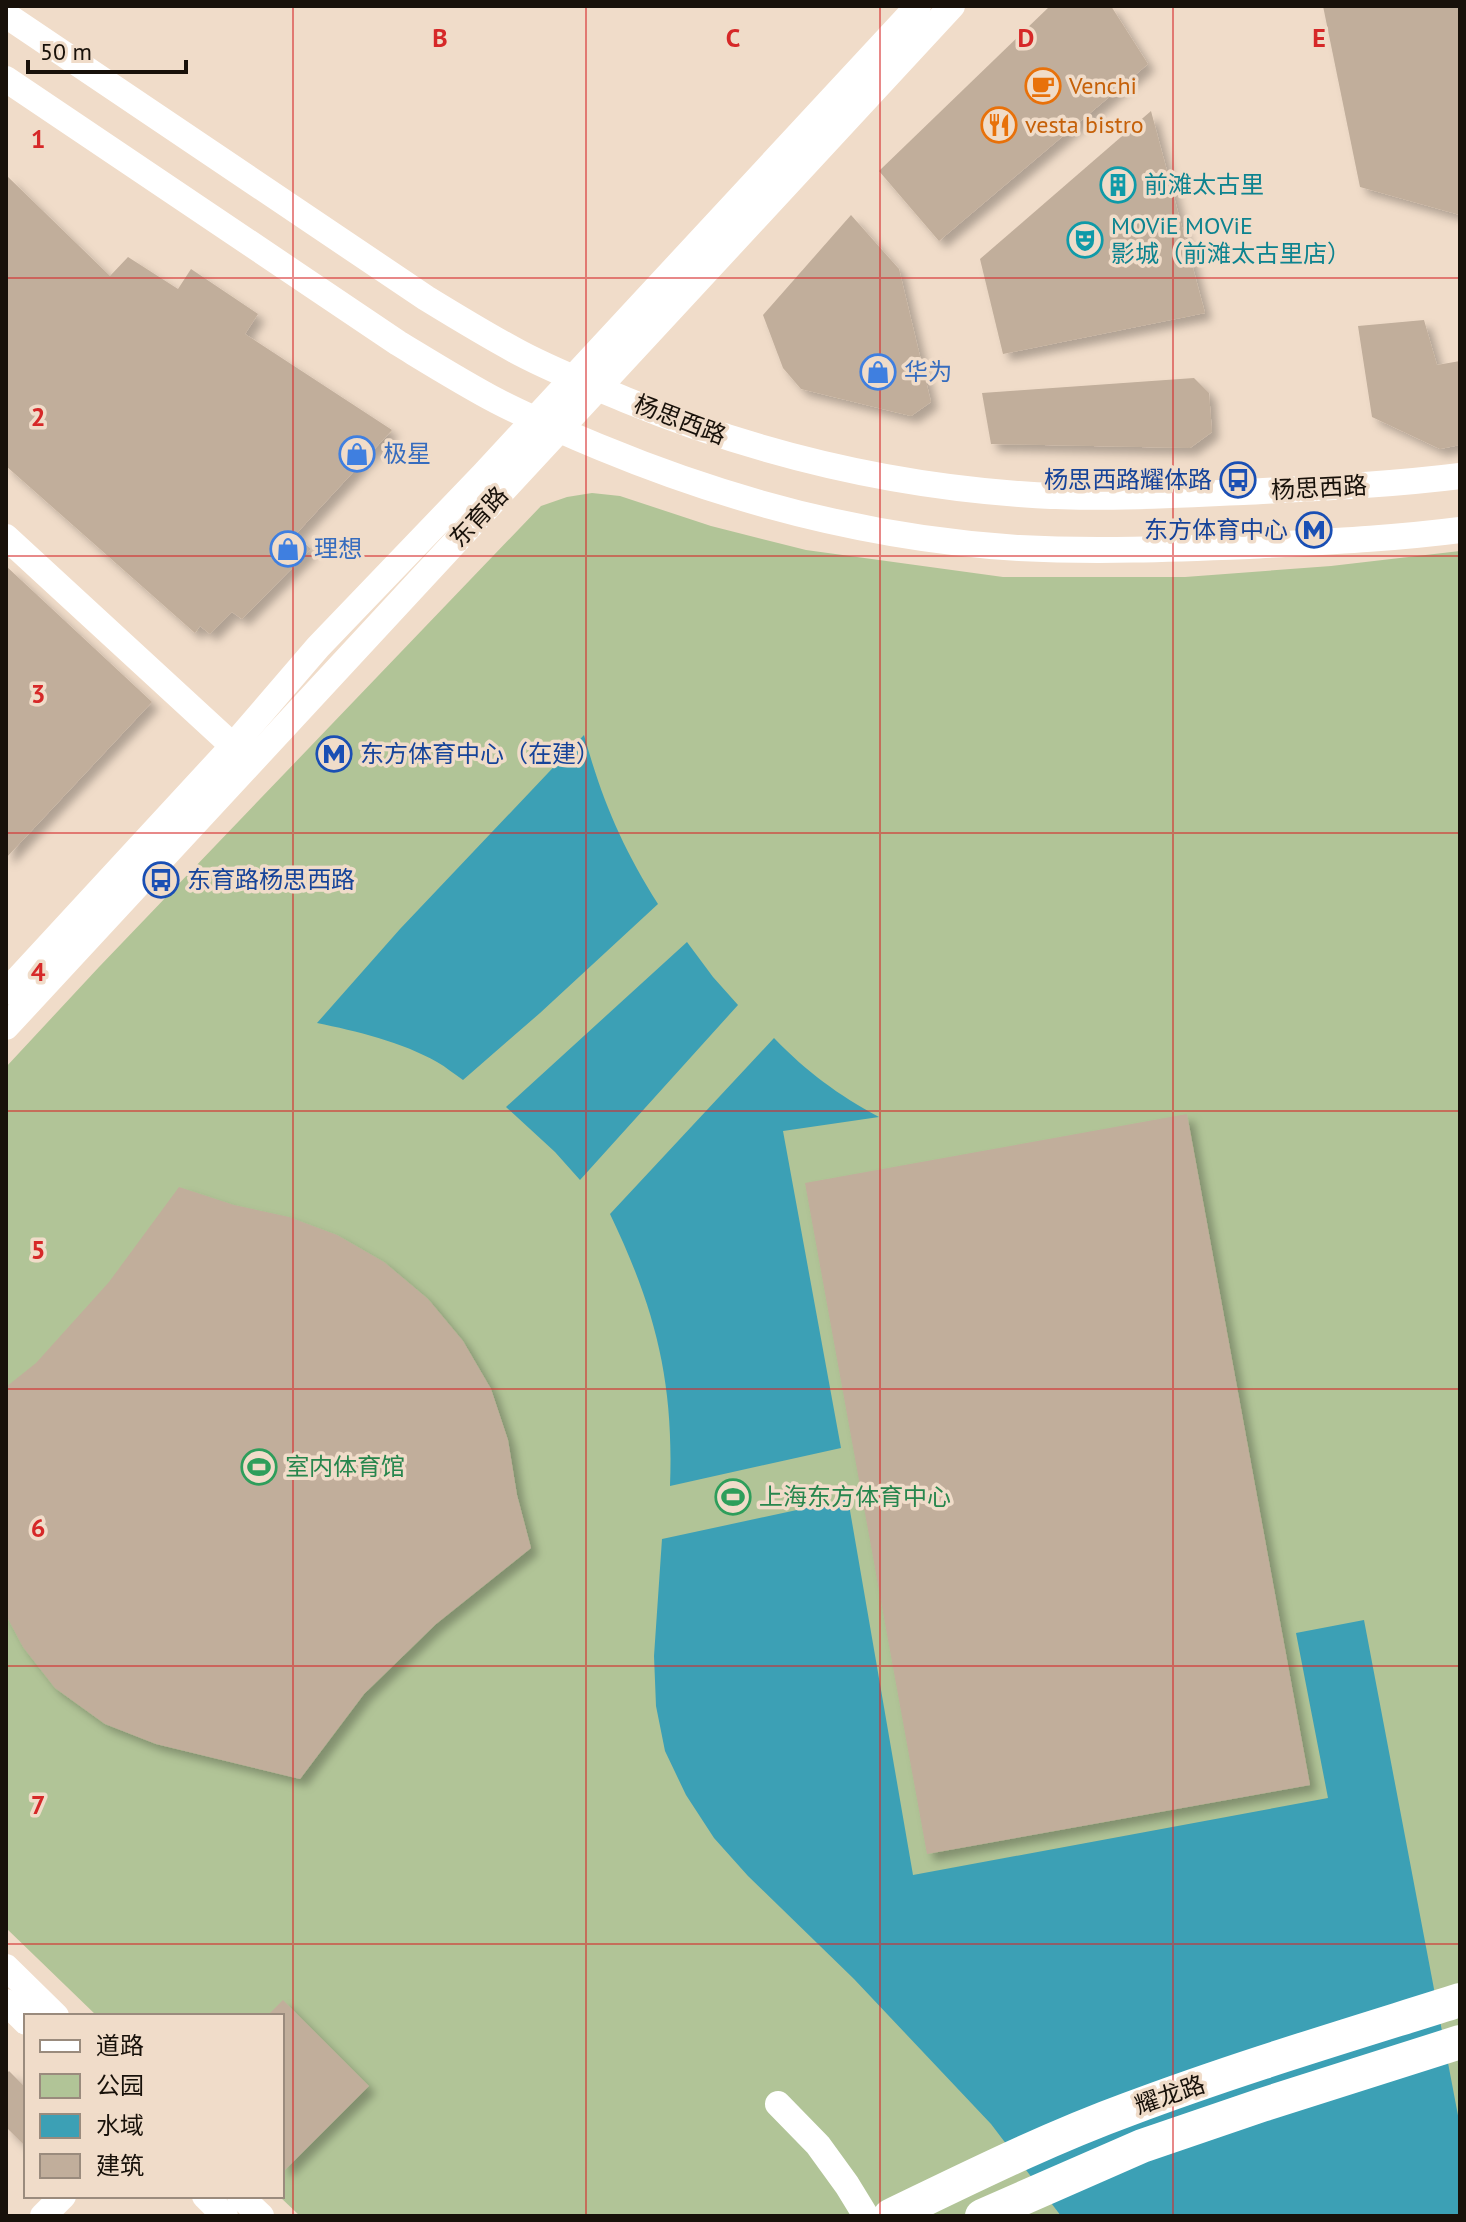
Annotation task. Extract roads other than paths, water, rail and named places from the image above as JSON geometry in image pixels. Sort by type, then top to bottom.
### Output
[{"type":"main road","name":"耀龙路","points":[[890,2216],[1035,2147],[1129,2109],[1248,2067],[1460,2000]]},
{"type":"main road","name":"耀龙路","points":[[995,2210],[1142,2146],[1460,2042]]},
{"type":"street","name":"东育路","points":[[242,755],[318,647],[535,419],[918,6]]},
{"type":"street","name":"东育路","points":[[6,1027],[16,986],[559,430],[952,6]]},
{"type":"street","name":"杨思西路","points":[[6,15],[426,298],[523,354],[573,378],[674,420],[735,441],[870,475],[990,491],[1093,497],[1366,486],[1460,476]]},
{"type":"street","points":[[6,79],[398,343],[487,395],[559,430],[655,470],[719,492],[860,527],[1017,548],[1168,550],[1370,540],[1460,530]]},
{"type":"street","points":[[6,537],[242,755]]},
{"type":"street","points":[[6,1967],[54,2014]]},
{"type":"street","points":[[6,2002],[24,2020]]},
{"type":"street","points":[[778,2104],[818,2145],[866,2216]]},
{"type":"street","points":[[43,2216],[61,2198]]},
{"type":"street","points":[[207,2198],[225,2216]]},
{"type":"street","points":[[242,2198],[261,2216]]},
{"type":"water","points":[[584,735],[614,822],[658,904],[463,1080],[437,1062],[394,1043],[317,1023],[400,929]]},
{"type":"water","points":[[687,942],[738,1005],[580,1180],[506,1107]]},
{"type":"water","points":[[774,1038],[824,1082],[879,1117],[783,1131],[841,1448],[670,1486],[669,1412],[658,1346],[639,1281],[610,1214]]},
{"type":"water","points":[[848,1499],[913,1875],[1328,1798],[1296,1633],[1364,1620],[1460,2126],[1460,2216],[1061,2216],[991,2124],[854,1979],[748,1876],[714,1838],[686,1795],[665,1751],[656,1706],[654,1656],[662,1539]]},
{"type":"place","name":"Venchi","points":[[1043,86]]},
{"type":"place","name":"vesta bistro","points":[[999,125]]},
{"type":"place","name":"前滩太古里","points":[[1118,185]]},
{"type":"place","name":"MOViE MOViE 影城（前滩太古里店）","points":[[1085,240]]},
{"type":"place","name":"华为","points":[[878,372]]},
{"type":"place","name":"极星","points":[[357,454]]},
{"type":"place","name":"杨思西路耀体路","points":[[1238,480]]},
{"type":"place","name":"东方体育中心","points":[[1314,530]]},
{"type":"place","name":"理想","points":[[288,549]]},
{"type":"place","name":"东方体育中心（在建）","points":[[334,754]]},
{"type":"place","name":"东育路杨思西路","points":[[161,880]]},
{"type":"place","name":"室内体育馆","points":[[259,1467]]},
{"type":"place","name":"上海东方体育中心","points":[[733,1497]]}]
